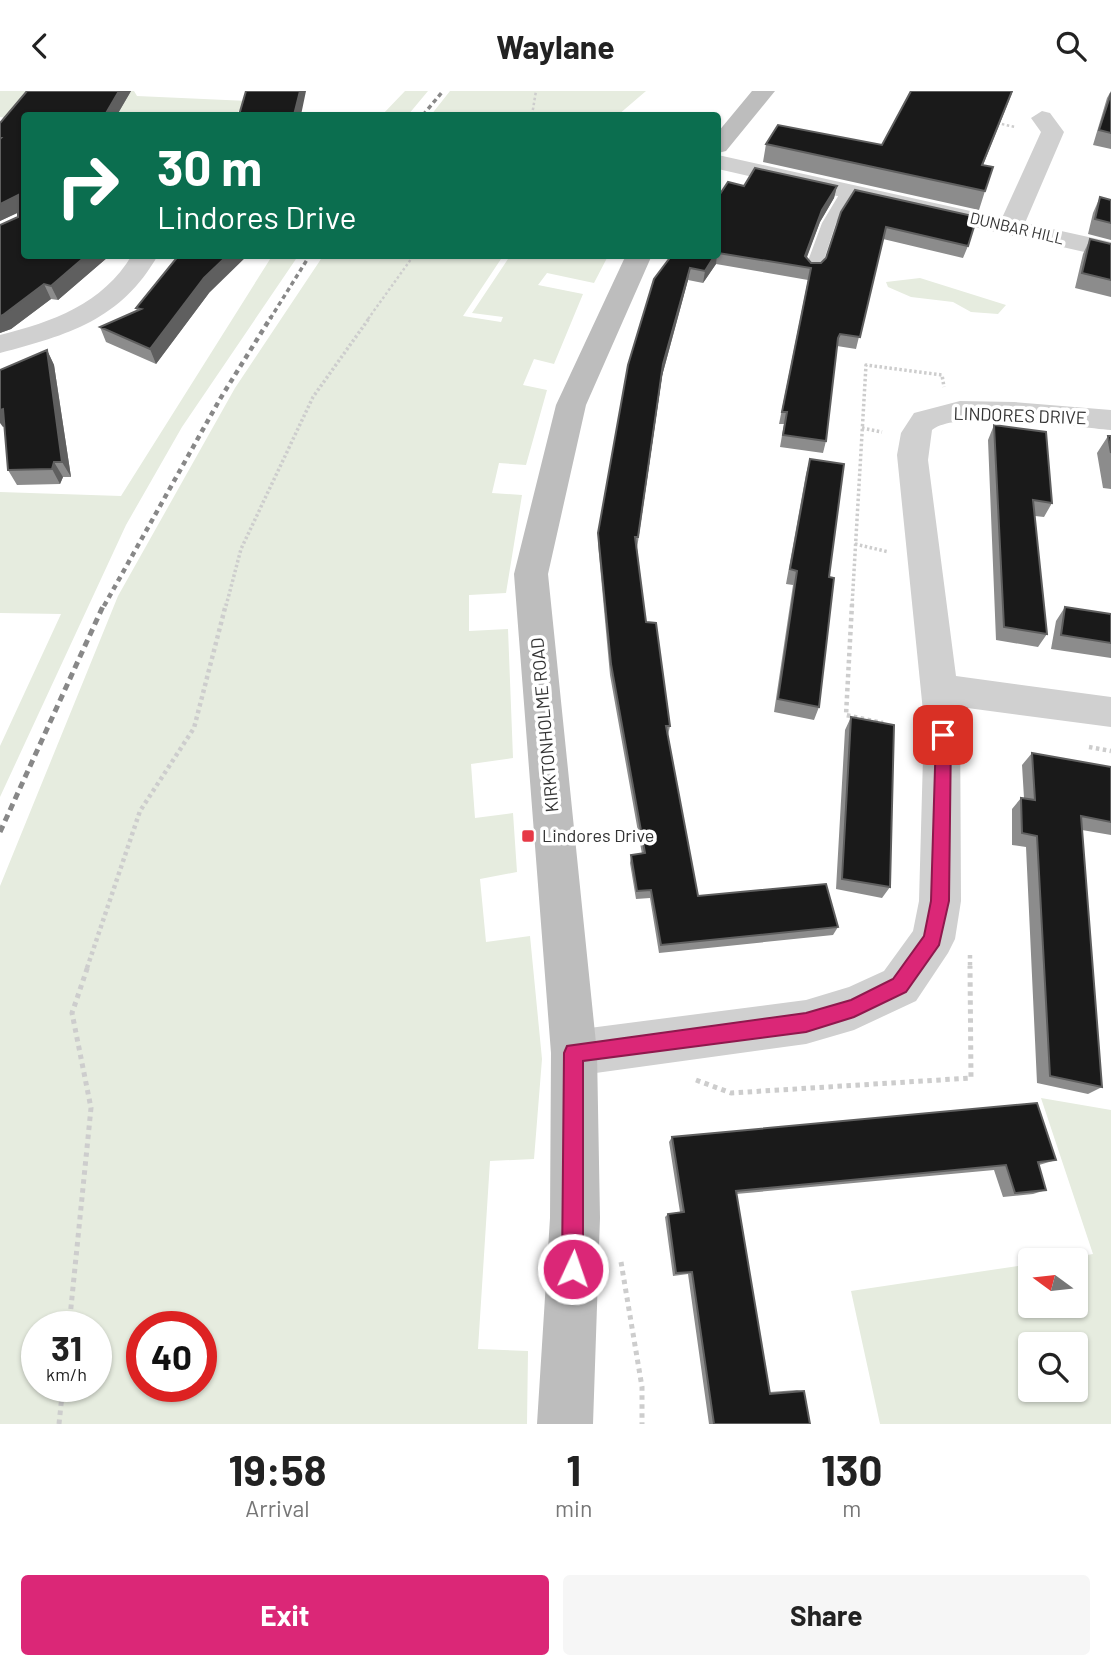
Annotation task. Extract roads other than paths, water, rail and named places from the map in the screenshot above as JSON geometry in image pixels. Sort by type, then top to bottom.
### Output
[{"type":"street","points":[[721,142],[764,91]]},
{"type":"street","points":[[1011,227],[1054,132],[1045,122]]},
{"type":"street","name":"DUNBAR HILL","points":[[721,163],[1111,250]]},
{"type":"street","points":[[0,344],[65,325],[98,308],[130,283],[143,259]]},
{"type":"street","name":"KIRKTONHOLME ROAD","points":[[565,1424],[575,1218],[574,1053],[531,574],[571,405],[637,259]]},
{"type":"street","name":"LINDORES DRIVE","points":[[574,1053],[806,1022],[854,1008],[900,986],[933,939],[940,901],[943,735],[941,689],[912,460],[914,438],[922,422],[937,412],[1010,411],[1111,420]]},
{"type":"street","points":[[941,689],[1111,712]]},
{"type":"lane","points":[[813,269],[829,223],[848,191]]},
{"type":"railway","points":[[426,112],[443,91]]},
{"type":"railway","points":[[270,319],[308,259]]},
{"type":"railway","points":[[104,606],[220,399],[271,317]]},
{"type":"railway","points":[[0,832],[104,604]]},
{"type":"place","name":"Lindores Drive","points":[[528,836]]}]
